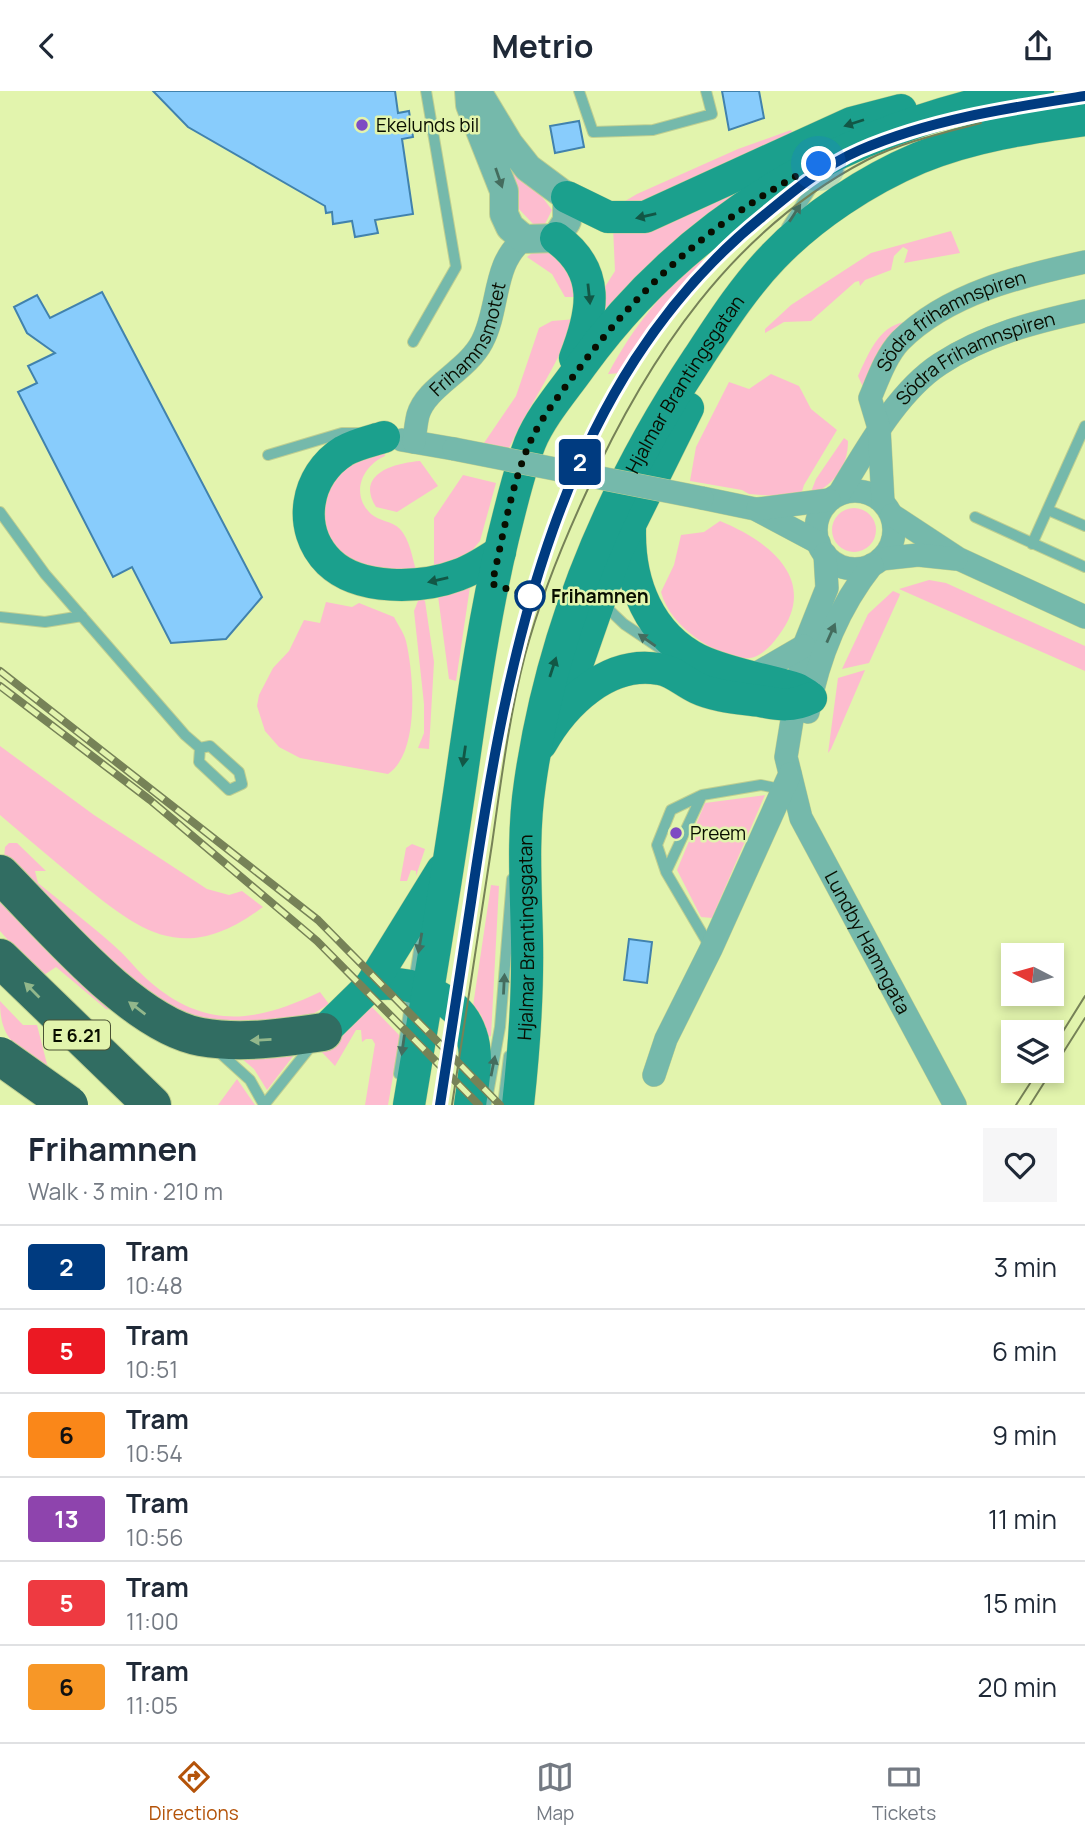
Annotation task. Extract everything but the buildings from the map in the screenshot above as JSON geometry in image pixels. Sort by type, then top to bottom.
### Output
[{"type":"highway","points":[[0,874],[141,1011],[199,1037],[270,1039],[323,1032]]},
{"type":"highway","name":"E 6.21","points":[[0,958],[152,1105]]},
{"type":"highway","points":[[0,1043],[40,1105]]},
{"type":"highway","points":[[0,1056],[69,1105]]},
{"type":"main road","points":[[403,1098],[420,989],[448,864],[475,666],[500,552],[532,439],[561,393],[605,333],[645,289],[686,249],[746,207],[839,153],[919,119],[966,113],[1038,91]]},
{"type":"main road","points":[[567,197],[608,217],[645,217],[851,123],[938,103],[966,113]]},
{"type":"main road","name":"Hjalmar Brantingsgatan","points":[[518,1105],[527,996],[524,866],[527,807],[534,758],[549,680],[591,588],[608,514],[641,447],[751,282],[801,231],[847,198],[901,167],[988,135],[1085,120]]},
{"type":"main road","points":[[534,758],[561,713],[591,588],[630,522],[678,425],[723,348],[794,265],[834,232],[897,189],[962,163],[1041,142],[1085,134]]},
{"type":"main road","points":[[556,238],[579,257],[588,284],[590,311],[561,393]]},
{"type":"main road","points":[[399,440],[345,450],[318,474],[311,490],[310,527],[330,562],[364,579],[420,583],[459,575],[500,552]]},
{"type":"main road","points":[[630,522],[631,570],[639,594],[662,631],[699,660],[752,676],[800,698]]},
{"type":"main road","points":[[561,713],[599,681],[617,671],[639,668],[662,669],[713,693],[800,698]]},
{"type":"main road","points":[[323,1032],[371,985],[396,948],[426,892],[448,864]]},
{"type":"main road","points":[[371,985],[420,989],[460,1016],[472,1035],[474,1069],[470,1105]]},
{"type":"street","points":[[468,91],[470,105],[503,191],[504,214],[510,227],[524,239],[556,238],[567,221],[567,197],[528,167],[509,144],[477,91]]},
{"type":"street","name":"Frihamnsmotet","points":[[399,440],[422,406],[470,361],[482,342],[494,311],[505,261],[524,239]]},
{"type":"street","name":"Södra frihamnspiren","points":[[887,509],[879,428],[870,398],[882,370],[899,342],[933,315],[1010,279],[1085,262]]},
{"type":"street","name":"Södra Frihamnspiren","points":[[879,428],[939,365],[988,338],[1085,311]]},
{"type":"street","name":"Södra frihamnspiren","points":[[834,497],[879,428]]},
{"type":"street","points":[[399,440],[755,509],[791,507],[862,491],[959,559],[1085,617]]},
{"type":"street","points":[[822,549],[817,520],[834,497]]},
{"type":"street","points":[[755,509],[822,549],[847,568],[918,555],[959,559]]},
{"type":"street","points":[[876,562],[893,539],[887,509]]},
{"type":"street","name":"Lundby Hamngata","points":[[822,549],[827,588],[804,646],[800,698],[786,757],[787,783],[801,818],[955,1105]]},
{"type":"street","name":"Lundby Hamngata","points":[[800,698],[844,607],[876,562]]},
{"type":"street","points":[[752,676],[804,646]]},
{"type":"street","name":"Lundby Hamngata","points":[[654,1075],[666,1039],[711,949],[787,783]]},
{"type":"lane","points":[[413,342],[456,267],[426,91]]},
{"type":"lane","points":[[579,91],[593,132],[653,130],[712,114],[706,91]]},
{"type":"lane","points":[[855,160],[904,136],[966,113],[999,114],[1085,101]]},
{"type":"lane","points":[[751,282],[813,186],[845,166]]},
{"type":"lane","points":[[1032,544],[1085,426]]},
{"type":"lane","points":[[268,455],[342,433],[365,433],[399,440]]},
{"type":"lane","points":[[1048,510],[1085,526]]},
{"type":"lane","points":[[0,512],[44,574],[185,735],[200,748],[200,762],[229,790],[238,789],[242,784],[239,772],[209,746],[200,748]]},
{"type":"lane","points":[[975,517],[1085,567]]},
{"type":"lane","points":[[591,588],[624,624],[689,667],[729,682],[752,676]]},
{"type":"lane","points":[[0,617],[45,622],[82,616]]},
{"type":"lane","points":[[711,949],[666,872],[657,845],[671,810],[702,795],[787,783]]},
{"type":"lane","points":[[666,872],[702,795]]},
{"type":"lane","points":[[486,1105],[500,1027],[507,918],[514,862],[527,807]]},
{"type":"lane","points":[[503,1105],[504,1075],[527,996]]},
{"type":"lane","points":[[199,1037],[235,1064],[250,1080],[264,1105],[323,1032]]},
{"type":"shaded area","points":[[791,130],[796,139],[665,201],[620,204],[738,149]]},
{"type":"shaded area","points":[[824,139],[607,311],[600,311],[601,293],[615,271],[613,227]]},
{"type":"shaded area","points":[[522,170],[552,210],[545,224],[534,225],[517,207],[510,176]]},
{"type":"shaded area","points":[[951,231],[960,253],[904,263],[908,250],[903,247],[894,256],[891,270],[865,280],[860,286],[859,281],[855,282],[811,321],[784,322],[765,333],[765,329],[791,305],[871,253]]},
{"type":"shaded area","points":[[550,250],[570,266],[576,297],[565,297],[552,274],[527,257],[535,251]]},
{"type":"shaded area","points":[[699,257],[704,262],[674,296],[621,373],[608,374],[649,311]]},
{"type":"shaded area","points":[[576,319],[509,448],[484,443],[516,396],[539,328],[552,321]]},
{"type":"shaded area","points":[[904,322],[863,387],[858,376],[875,343],[887,330]]},
{"type":"shaded area","points":[[771,374],[799,386],[811,409],[837,430],[804,485],[800,498],[749,494],[742,490],[690,481],[696,447],[729,382],[749,389]]},
{"type":"shaded area","points":[[844,438],[848,441],[847,451],[838,475],[809,497],[816,479]]},
{"type":"shaded area","points":[[384,452],[385,456],[365,473],[360,489],[361,498],[371,514],[397,526],[408,543],[416,570],[395,575],[343,563],[316,517],[343,462]]},
{"type":"shaded area","points":[[420,461],[438,486],[397,512],[376,507],[370,486],[374,478],[380,472],[399,464]]},
{"type":"shaded area","points":[[463,475],[496,483],[480,541],[465,559],[434,568],[434,518]]},
{"type":"shaded area","points":[[854,508],[870,514],[876,530],[870,546],[854,552],[838,546],[832,530],[838,514]]},
{"type":"shaded area","points":[[720,521],[738,529],[771,551],[791,580],[794,597],[790,615],[770,646],[750,658],[729,655],[696,638],[674,618],[661,592],[674,565],[681,535],[704,532]]},
{"type":"shaded area","points":[[471,580],[456,681],[449,679],[438,596]]},
{"type":"shaded area","points":[[929,580],[946,583],[1085,646],[1085,671],[899,589]]},
{"type":"shaded area","points":[[893,591],[900,594],[869,663],[842,669],[868,614]]},
{"type":"shaded area","points":[[420,596],[425,601],[434,662],[429,749],[418,748],[424,733],[424,704],[414,611]]},
{"type":"shaded area","points":[[326,602],[352,607],[359,603],[394,617],[405,638],[411,673],[410,732],[398,764],[388,774],[300,758],[279,747],[265,731],[257,706],[259,695],[273,668],[289,651],[304,620],[320,623]]},
{"type":"shaded area","points":[[865,670],[831,749],[828,753],[838,678]]},
{"type":"shaded area","points":[[0,746],[94,815],[207,889],[229,895],[242,891],[263,907],[236,924],[212,934],[190,938],[168,936],[127,918],[105,903],[0,815]]},
{"type":"shaded area","points":[[765,795],[712,918],[701,917],[677,870],[705,803]]},
{"type":"shaded area","points":[[9,843],[17,843],[46,871],[35,871],[38,883],[111,943],[150,982],[176,1000],[196,1010],[236,1016],[277,1009],[320,992],[329,1004],[305,1019],[225,1029],[156,1003],[4,859],[5,847]]},
{"type":"shaded area","points":[[412,844],[425,849],[416,876],[416,871],[411,870],[407,881],[400,881],[406,848]]},
{"type":"shaded area","points":[[491,885],[499,886],[491,1036],[488,1037],[481,1015],[473,1006]]},
{"type":"shaded area","points":[[0,891],[123,1012],[106,1009],[56,967],[41,977],[0,931]]},
{"type":"shaded area","points":[[0,1001],[23,1025],[37,1025],[48,1068],[12,1042],[3,1026]]},
{"type":"shaded area","points":[[370,1005],[400,1036],[388,1105],[365,1105],[375,1044],[372,1039],[362,1042],[361,1030],[356,1030],[335,1066],[318,1048]]},
{"type":"shaded area","points":[[301,1046],[267,1090],[254,1069],[235,1053]]},
{"type":"shaded area","points":[[237,1079],[255,1105],[218,1105]]},
{"type":"tram line","points":[[440,1105],[484,814],[524,624],[552,532],[589,444],[635,361],[692,285],[762,217],[833,164],[887,139],[943,122],[1085,96]]},
{"type":"tram line","name":"2","points":[[440,1105],[496,741],[531,593],[589,442],[625,376],[672,305],[696,277],[725,247],[804,182],[858,151],[946,120],[1085,96]]},
{"type":"tram line","points":[[452,1105],[519,678],[537,613],[552,573],[610,443],[666,347],[699,302],[735,261],[775,223],[819,189],[867,160],[908,143],[981,123]]},
{"type":"tram line","points":[[1064,1030],[1085,996]]},
{"type":"tram line","points":[[1030,1105],[1085,1018]]},
{"type":"tram line","points":[[1016,1105],[1030,1083]]},
{"type":"railway","points":[[0,671],[318,920],[500,1105]]},
{"type":"railway","points":[[0,686],[150,800],[317,941],[479,1105]]},
{"type":"place","name":"Ekelunds bil","points":[[362,125]]},
{"type":"place","name":"Frihamnen","points":[[530,596]]},
{"type":"place","name":"Preem","points":[[676,833]]},
{"type":"route","points":[[530,596],[492,584],[509,514],[532,439],[561,393],[605,333],[686,249],[756,199],[819,164]]}]
